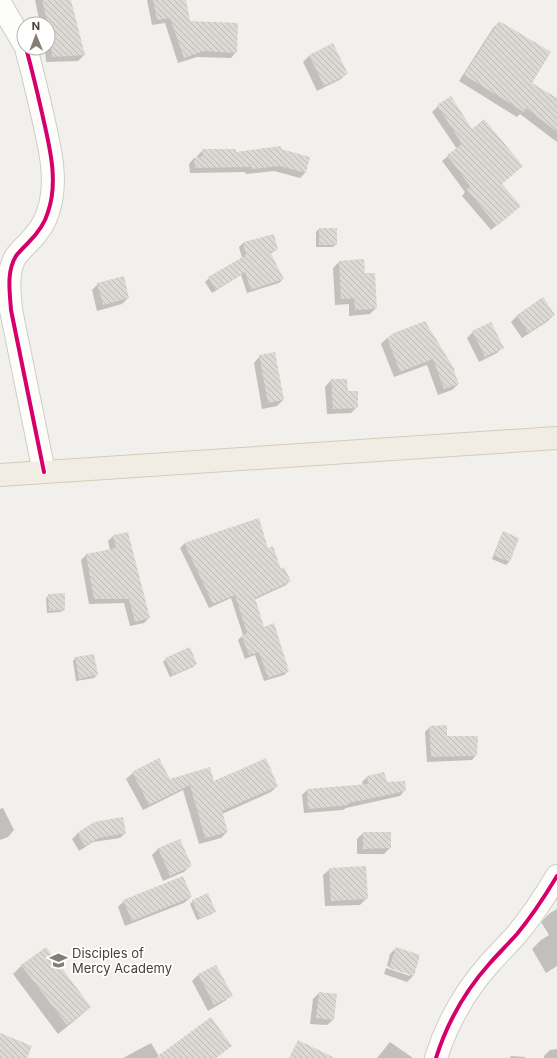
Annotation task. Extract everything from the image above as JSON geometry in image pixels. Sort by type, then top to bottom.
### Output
[{"type":"main road","points":[[0,475],[557,438]]},
{"type":"street","points":[[0,3],[16,30]]},
{"type":"street","points":[[28,56],[50,153],[53,180],[52,199],[48,214],[33,237],[16,256],[11,268],[9,285],[11,310],[44,472]]},
{"type":"street","points":[[436,1058],[442,1039],[462,999],[489,964],[517,934],[533,913],[557,876]]},
{"type":"building","points":[[42,0],[71,0],[85,55],[52,57],[56,56],[56,16],[46,16]]},
{"type":"building","points":[[153,0],[186,0],[190,21],[238,23],[237,53],[204,51],[184,58],[170,18],[157,20]]},
{"type":"building","points":[[499,21],[551,52],[532,83],[557,98],[557,132],[526,108],[524,112],[464,75]]},
{"type":"building","points":[[333,43],[348,74],[324,86],[309,55]]},
{"type":"building","points":[[451,96],[472,129],[484,119],[523,166],[502,184],[521,206],[497,226],[467,190],[470,186],[447,155],[462,144],[437,105]]},
{"type":"building","points":[[281,146],[281,149],[310,157],[306,173],[280,166],[251,169],[251,167],[195,168],[194,158],[203,156],[202,149],[236,149],[236,152]]},
{"type":"building","points":[[319,228],[337,228],[337,245],[319,245]]},
{"type":"building","points":[[274,234],[278,250],[270,252],[284,279],[251,290],[245,272],[216,290],[208,277],[246,255],[243,242]]},
{"type":"building","points":[[364,259],[365,273],[375,273],[377,309],[355,310],[354,298],[341,299],[339,261]]},
{"type":"building","points":[[124,276],[129,298],[103,305],[97,283]]},
{"type":"building","points":[[543,297],[555,315],[528,333],[517,315]]},
{"type":"building","points":[[425,321],[455,370],[454,371],[459,384],[444,389],[433,359],[400,372],[387,338],[394,333]]},
{"type":"building","points":[[491,322],[504,348],[485,357],[472,331]]},
{"type":"building","points":[[275,352],[284,400],[268,403],[259,355]]},
{"type":"building","points":[[331,379],[347,379],[348,391],[358,391],[358,408],[333,409]]},
{"type":"building","points":[[259,518],[268,548],[273,546],[281,569],[284,567],[291,581],[255,598],[264,627],[274,623],[289,671],[268,678],[259,652],[249,655],[241,635],[247,633],[235,595],[213,604],[184,543]]},
{"type":"building","points":[[503,531],[519,538],[510,562],[494,556]]},
{"type":"building","points":[[128,532],[150,618],[135,622],[129,599],[94,599],[86,554],[116,548],[113,535]]},
{"type":"building","points":[[65,593],[65,610],[49,611],[48,594]]},
{"type":"building","points":[[190,647],[197,664],[173,675],[165,658]]},
{"type":"building","points":[[94,654],[98,675],[79,679],[75,657]]},
{"type":"building","points":[[447,725],[447,736],[478,736],[477,756],[431,757],[429,726]]},
{"type":"building","points":[[159,758],[170,779],[210,767],[214,781],[266,758],[278,786],[222,811],[228,832],[205,838],[190,785],[149,805],[132,772]]},
{"type":"building","points":[[384,772],[387,782],[405,781],[406,791],[349,803],[349,805],[308,809],[307,789],[368,784],[367,776]]},
{"type":"building","points":[[123,817],[126,833],[99,838],[85,846],[77,833],[94,822]]},
{"type":"building","points":[[363,832],[391,832],[391,848],[363,849]]},
{"type":"building","points":[[180,839],[192,866],[170,876],[158,848]]},
{"type":"building","points":[[366,866],[368,899],[331,901],[329,868]]},
{"type":"building","points":[[183,876],[192,897],[132,921],[123,900]]},
{"type":"building","points":[[208,893],[216,912],[200,918],[192,900]]},
{"type":"building","points":[[46,947],[91,1007],[67,1025],[21,965]]},
{"type":"building","points":[[396,947],[420,955],[414,976],[389,968]]},
{"type":"building","points":[[216,965],[233,996],[214,1005],[198,974]]},
{"type":"building","points":[[319,992],[337,994],[334,1020],[316,1018]]},
{"type":"building","points":[[211,1017],[232,1046],[216,1058],[155,1058]]},
{"type":"building","points":[[0,1033],[32,1046],[27,1058],[0,1058]]},
{"type":"building","points":[[298,1040],[335,1058],[289,1058]]},
{"type":"cycle path","points":[[28,56],[50,150],[53,188],[45,220],[37,233],[17,254],[13,262],[10,276],[10,290],[11,310],[44,472]]},
{"type":"cycle path","points":[[436,1058],[451,1020],[465,996],[490,963],[523,927],[557,876]]},
{"type":"place","name":"Disciples of Mercy Academy","points":[[59,960]]}]
